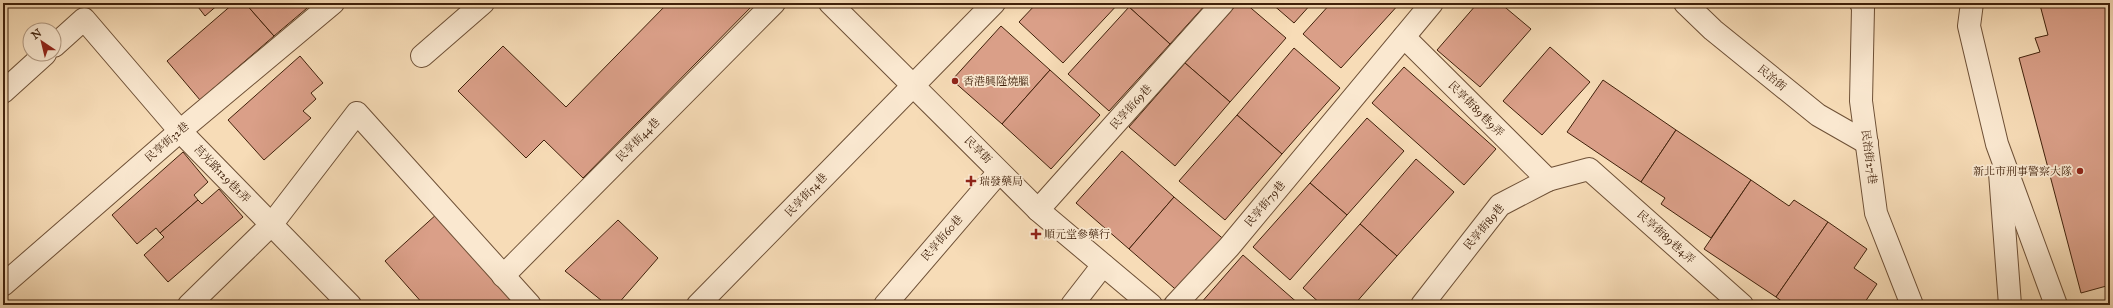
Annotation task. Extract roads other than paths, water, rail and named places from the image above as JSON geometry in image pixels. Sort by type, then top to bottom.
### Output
[{"type":"street","name":"民享街32巷","points":[[3,285],[180,131],[333,3]]},
{"type":"street","points":[[422,56],[483,3]]},
{"type":"street","name":"民享街44巷","points":[[503,276],[774,3]]},
{"type":"street","name":"民享街","points":[[830,3],[1038,210],[1151,305]]},
{"type":"street","name":"民享街54巷","points":[[698,305],[994,3]]},
{"type":"street","name":"民享街69巷","points":[[1038,210],[1223,3]]},
{"type":"street","name":"民享街79巷","points":[[1175,305],[1229,247],[1432,3]]},
{"type":"street","name":"民治街","points":[[1685,3],[1713,30],[1818,114],[1867,143]]},
{"type":"street","name":"民治街27巷","points":[[1861,3],[1863,8],[1861,101],[1876,213],[1912,305]]},
{"type":"street","points":[[1972,3],[1969,26],[1997,144],[2056,305]]},
{"type":"street","name":"莒光路129巷1弄","points":[[62,39],[84,19],[180,131],[350,305]]},
{"type":"street","name":"民享街89巷9弄","points":[[1404,37],[1548,180]]},
{"type":"street","points":[[3,92],[36,62]]},
{"type":"street","points":[[189,305],[271,224],[357,113],[530,305]]},
{"type":"street","points":[[1997,144],[2010,305]]},
{"type":"street","name":"民享街89巷","points":[[1423,305],[1500,205],[1548,180],[1589,170]]},
{"type":"street","name":"民享街89巷4弄","points":[[1589,170],[1742,305]]},
{"type":"street","name":"民享街60巷","points":[[885,305],[999,172]]},
{"type":"street","points":[[1072,305],[1103,265]]},
{"type":"place","name":"香港興隆燒臘","points":[[955,81]]},
{"type":"place","name":"新北市刑事警察大隊","points":[[2080,171]]},
{"type":"place","name":"瑞發藥局","points":[[971,181]]},
{"type":"place","name":"順元堂參藥行","points":[[1036,234]]}]
